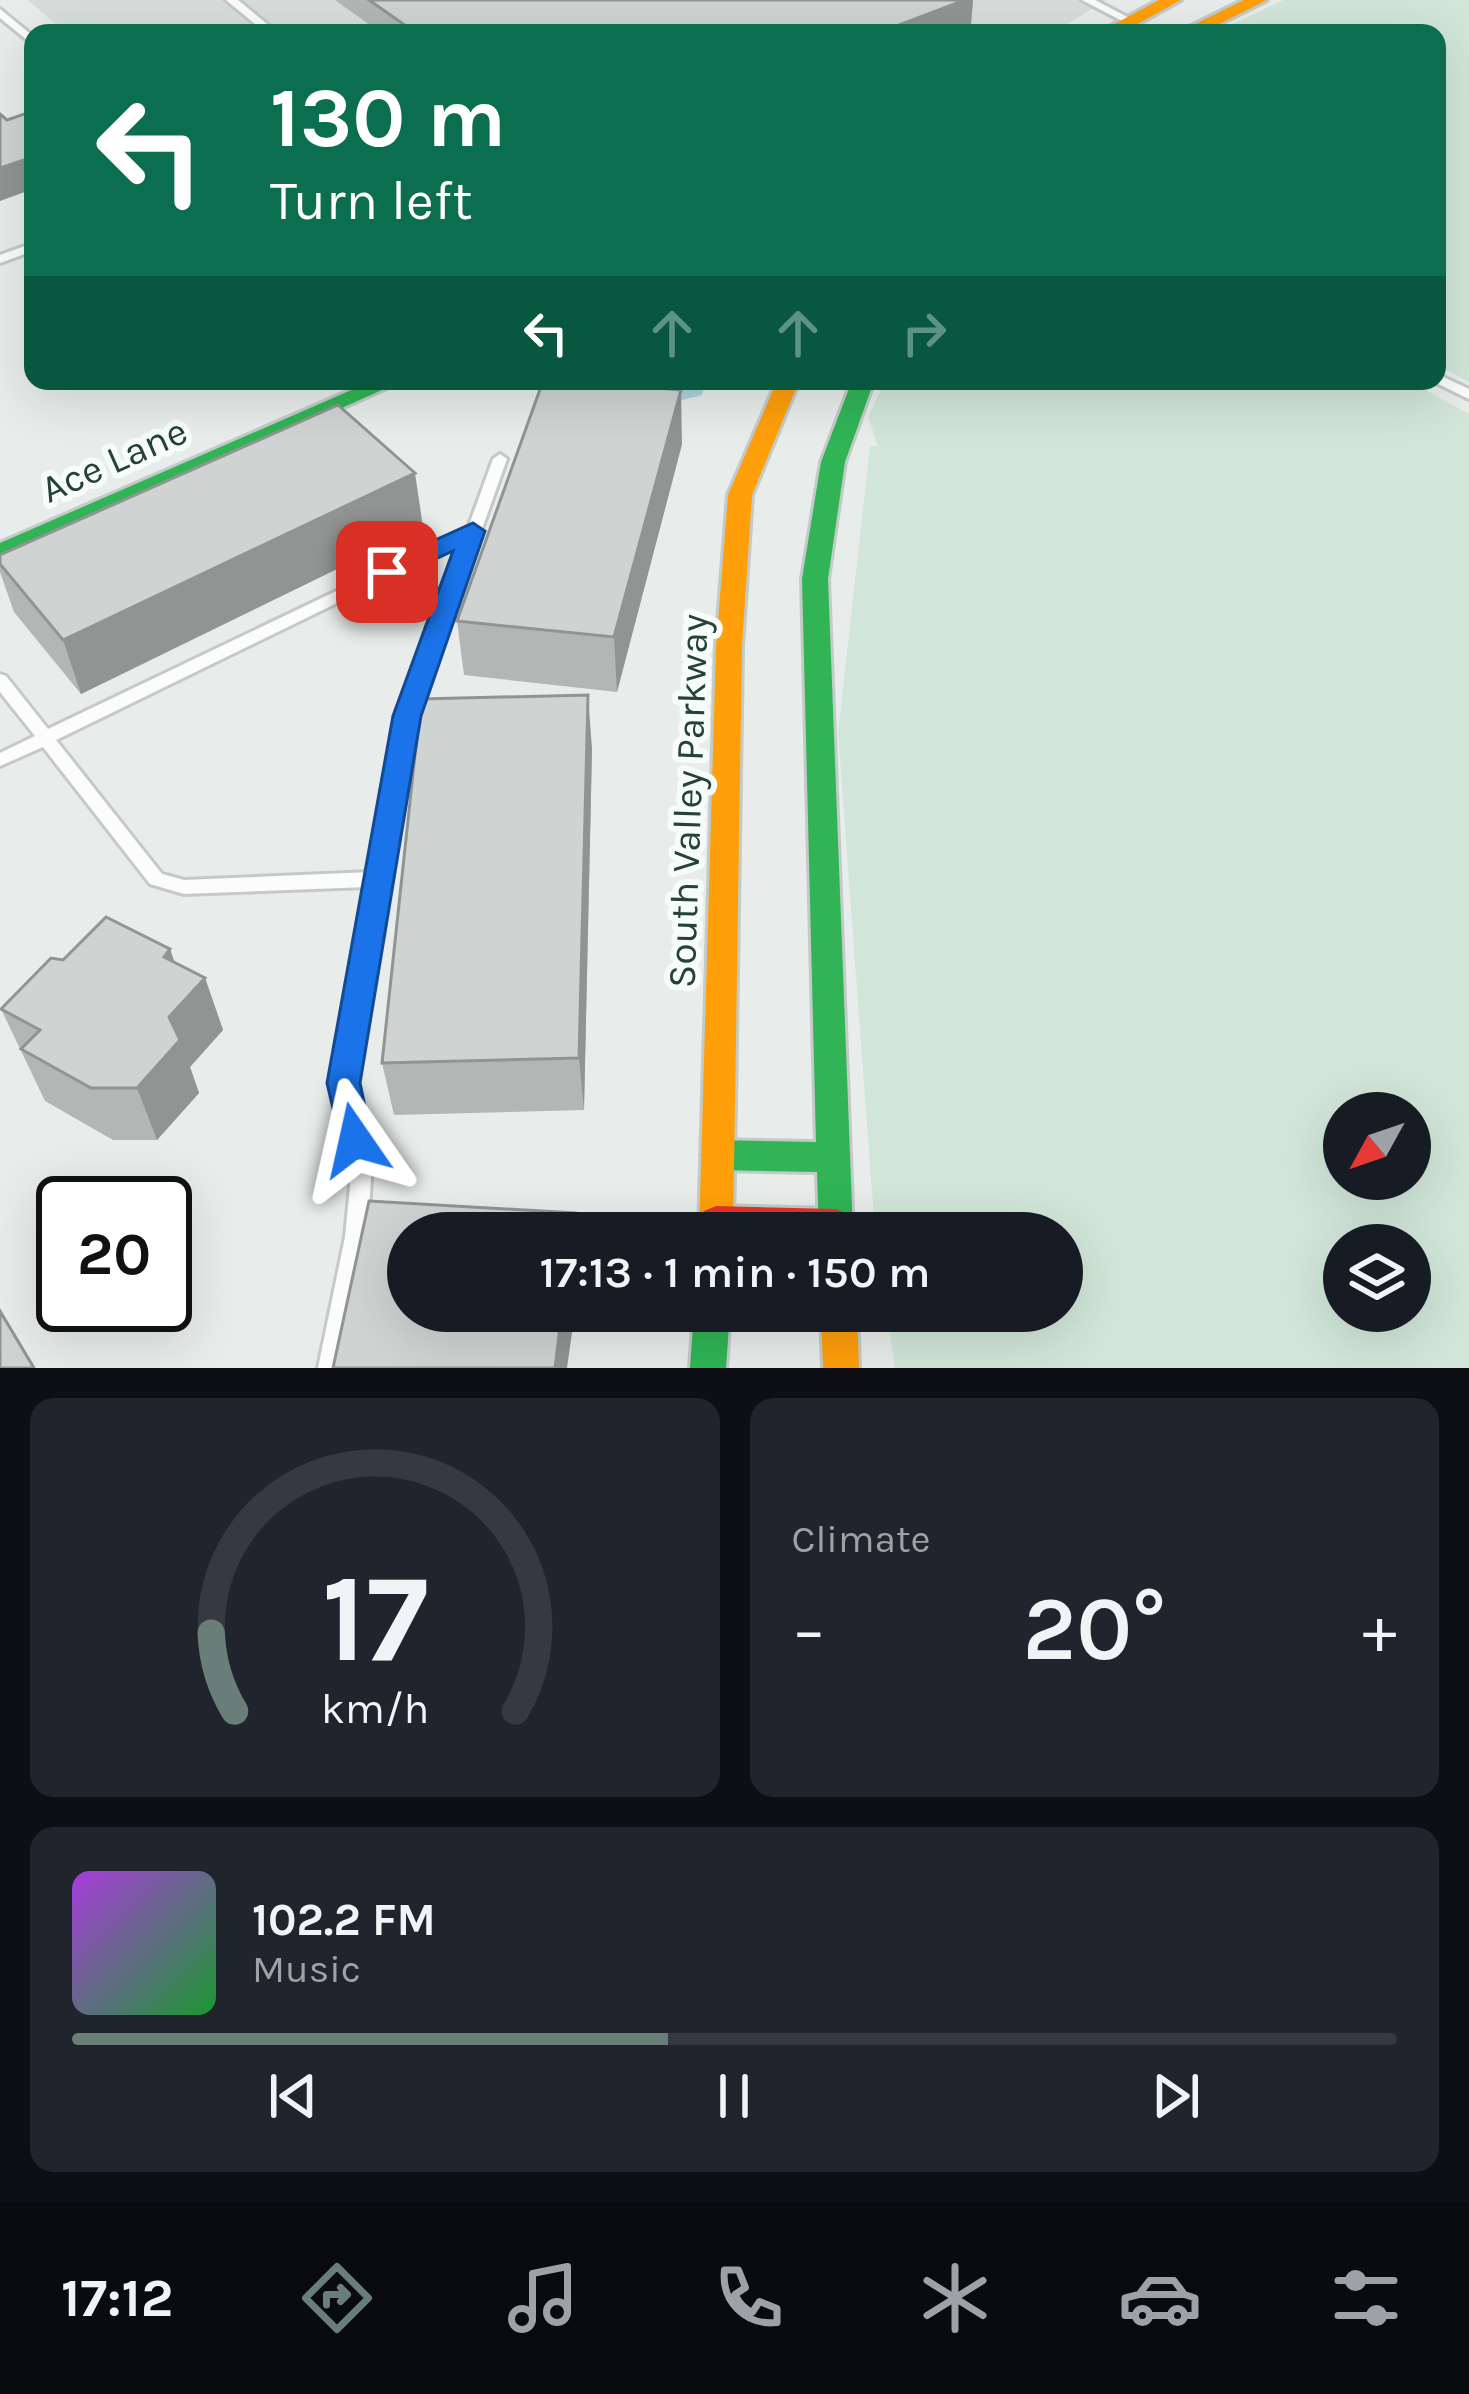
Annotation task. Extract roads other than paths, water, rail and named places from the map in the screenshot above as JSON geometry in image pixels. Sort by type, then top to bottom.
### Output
[{"type":"main road","points":[[1122,24],[1172,0]]},
{"type":"main road","points":[[1206,24],[1258,0]]},
{"type":"main road","name":"Ace Lane","points":[[0,553],[371,390]]},
{"type":"main road","name":"South Valley Parkway","points":[[716,1212],[729,647],[740,495],[784,390]]},
{"type":"main road","points":[[835,1212],[815,579],[833,462],[860,390]]},
{"type":"main road","points":[[718,1155],[833,1157]]},
{"type":"main road","points":[[708,1368],[711,1332]]},
{"type":"main road","points":[[840,1332],[841,1368]]},
{"type":"lane","points":[[231,0],[262,24]]},
{"type":"lane","points":[[1087,0],[1116,24]]},
{"type":"lane","points":[[0,12],[24,34]]},
{"type":"lane","points":[[328,1368],[356,1237],[362,1166],[343,1083],[407,716],[500,460]]},
{"type":"lane","points":[[0,760],[473,531]]},
{"type":"lane","points":[[0,680],[156,879],[184,886],[382,879]]},
{"type":"waterway","points":[[670,398],[698,391]]}]
